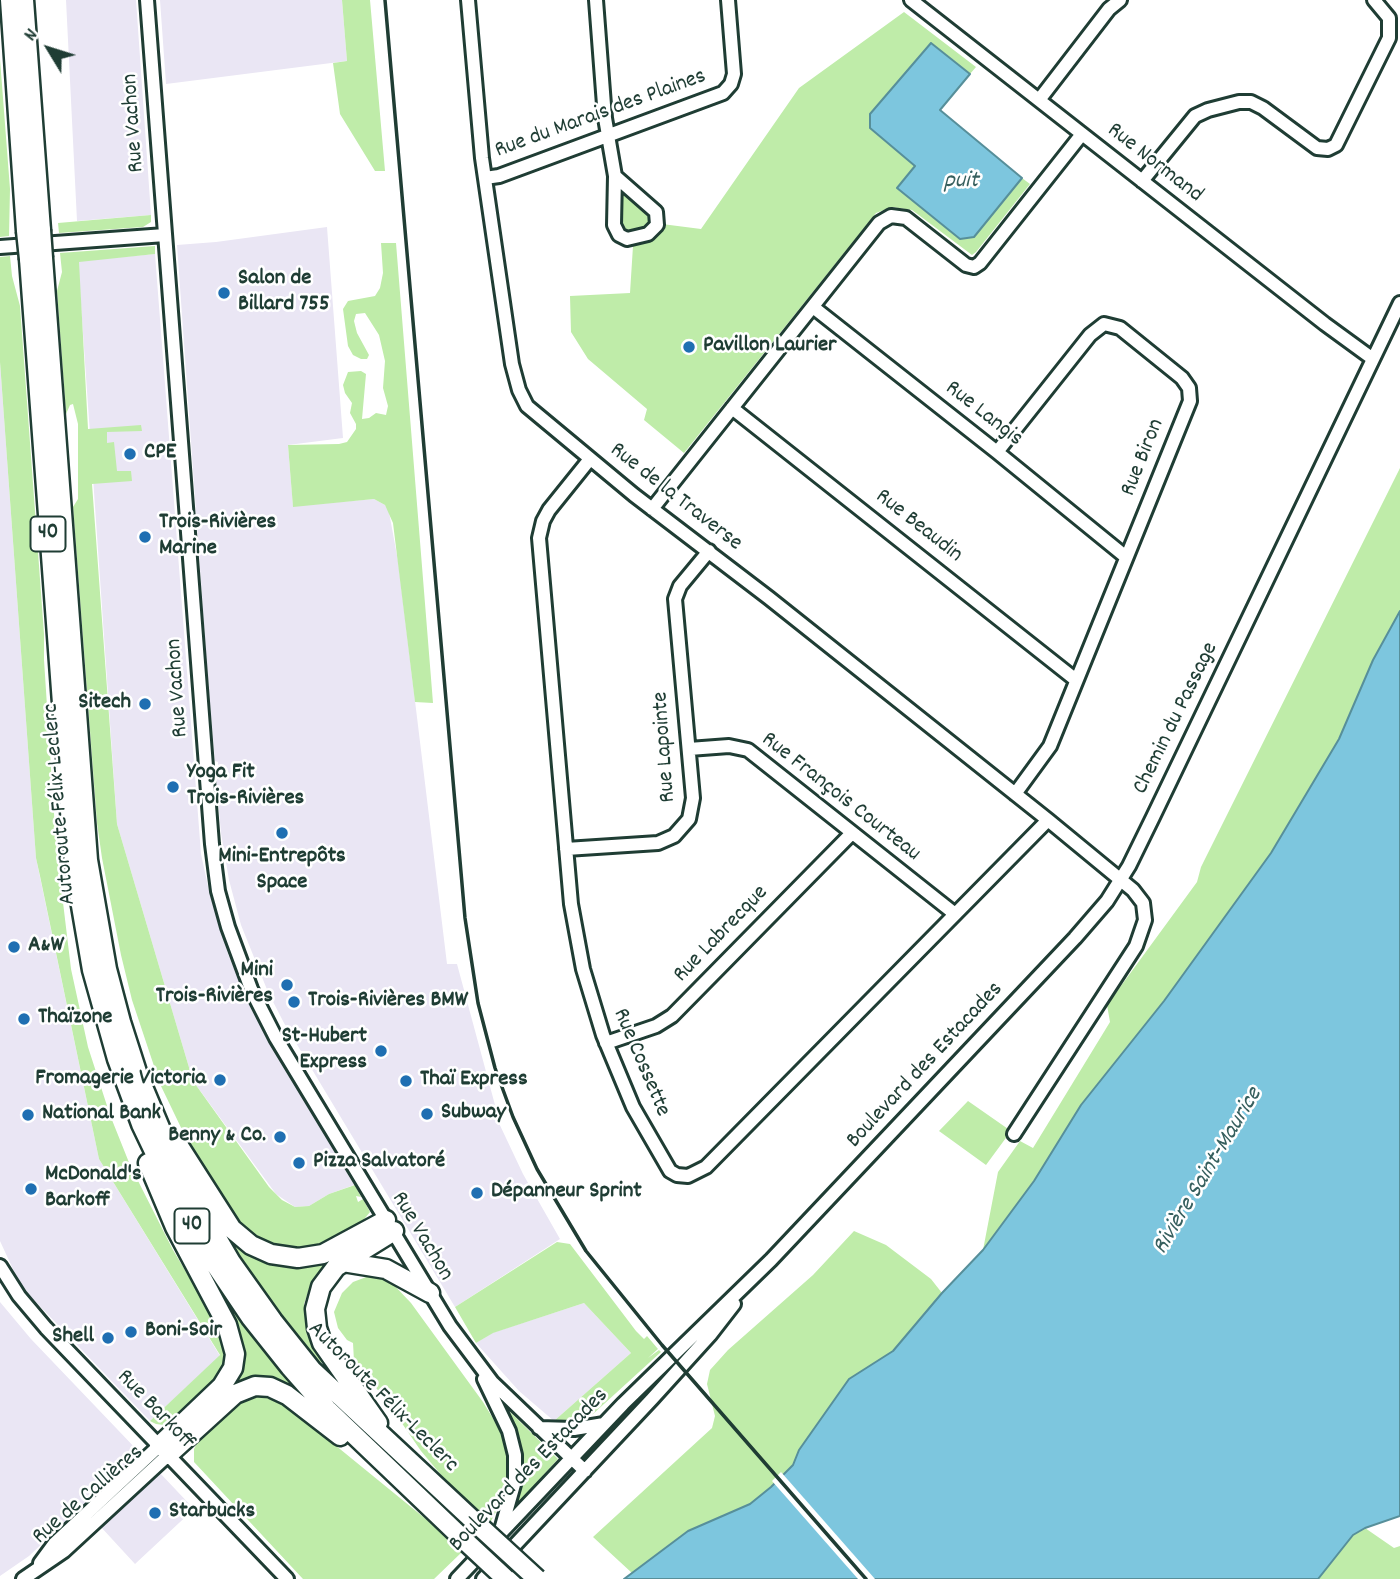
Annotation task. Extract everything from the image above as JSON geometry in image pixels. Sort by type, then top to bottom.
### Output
[{"type":"highway","name":"Autoroute Félix-Leclerc","points":[[10,0],[36,258],[73,855],[88,952],[111,1040],[134,1107],[165,1176],[230,1288],[272,1345],[310,1390],[506,1579]]},
{"type":"highway","name":"Autoroute Félix-Leclerc","points":[[24,0],[34,231]]},
{"type":"highway","name":"Autoroute Félix-Leclerc","points":[[36,258],[88,860],[107,969],[123,1030],[143,1087],[188,1187],[247,1286],[312,1370],[537,1579]]},
{"type":"highway","points":[[111,1040],[141,1145],[156,1186],[227,1325],[234,1347],[233,1368],[222,1387],[164,1450]]},
{"type":"highway","points":[[143,1087],[219,1212],[234,1231],[254,1247],[284,1257],[313,1256],[390,1225]]},
{"type":"highway","points":[[390,1225],[329,1275],[318,1294],[315,1313],[318,1332],[330,1355],[403,1457]]},
{"type":"highway","points":[[343,1262],[386,1269],[430,1293]]},
{"type":"highway","points":[[164,1450],[235,1394],[252,1386],[270,1387],[297,1401],[432,1510]]},
{"type":"street","name":"Rue Vachon","points":[[147,0],[212,844],[220,901],[237,954],[261,1010],[450,1326],[478,1365],[585,1471]]},
{"type":"street","name":"Rue de la Traverse","points":[[468,0],[485,178],[512,364],[519,390],[532,411],[1121,880]]},
{"type":"street","points":[[597,0],[608,136],[615,176],[616,230],[622,237],[629,239],[648,234],[657,225],[656,212],[615,176]]},
{"type":"street","name":"Rue du Marais des Plaines","points":[[485,178],[499,176],[716,97],[728,88],[734,74],[728,0]]},
{"type":"street","name":"Rue Normand","points":[[911,0],[1373,359]]},
{"type":"street","points":[[1039,100],[1109,9],[1120,0]]},
{"type":"street","points":[[1142,181],[1191,119],[1208,110],[1240,102],[1251,102],[1259,106],[1317,148],[1324,150],[1336,145],[1342,138],[1390,38],[1388,18],[1374,0]]},
{"type":"street","points":[[652,509],[879,223],[891,216],[911,220],[966,265],[977,265],[1082,134]]},
{"type":"street","points":[[0,247],[165,235]]},
{"type":"street","name":"Chemin du Passage","points":[[1121,880],[1400,303]]},
{"type":"street","name":"Rue Langis","points":[[813,307],[1126,557]]},
{"type":"street","name":"Rue Biron","points":[[997,452],[1090,335],[1101,325],[1111,324],[1120,328],[1182,378],[1189,388],[1190,401],[1049,746],[1015,794]]},
{"type":"street","name":"Rue Beaudin","points":[[732,408],[1076,680]]},
{"type":"street","name":"Rue Cossette","points":[[590,459],[549,510],[539,538],[571,904],[592,1003],[606,1043],[633,1107],[667,1168],[677,1175],[695,1174],[706,1167],[1048,820]]},
{"type":"street","name":"Rue Lapointe","points":[[566,849],[652,844],[669,840],[687,824],[692,809],[676,595],[680,586],[709,551]]},
{"type":"street","name":"Rue François Courteau","points":[[689,749],[729,746],[748,750],[955,914]]},
{"type":"street","name":"Rue Labrecque","points":[[606,1043],[656,1026],[672,1016],[852,833]]},
{"type":"street","points":[[1014,1134],[1139,941],[1145,920],[1144,905],[1138,895],[1121,880]]},
{"type":"street","name":"Boulevard des Estacades","points":[[457,1579],[604,1424],[755,1276],[1075,938],[1121,880]]},
{"type":"street","name":"Rue Barkoff","points":[[0,1266],[35,1316],[287,1579]]},
{"type":"street","name":"Boulevard des Estacades","points":[[483,1579],[710,1335],[755,1276]]},
{"type":"street","points":[[478,1365],[509,1431],[515,1451],[515,1481],[500,1534]]},
{"type":"street","points":[[539,1427],[574,1429],[604,1424]]},
{"type":"street","name":"Rue de Callières","points":[[23,1579],[64,1551],[164,1450]]},
{"type":"shaded area","points":[[66,0],[136,0],[151,215],[77,221]]},
{"type":"shaded area","points":[[160,0],[342,0],[347,61],[166,84]]},
{"type":"shaded area","points":[[327,227],[343,438],[288,445],[293,506],[374,499],[385,505],[389,512],[398,561],[447,964],[457,964],[495,1105],[489,1108],[560,1239],[455,1307],[268,992],[241,925],[229,880],[221,833],[215,767],[218,762],[215,761],[208,680],[177,245]]},
{"type":"shaded area","points":[[155,254],[201,854],[228,954],[251,1009],[354,1185],[329,1194],[309,1206],[295,1207],[276,1194],[193,1081],[117,824],[78,261]]},
{"type":"shaded area","points":[[0,362],[36,858],[99,1159],[220,1356],[150,1421],[32,1298],[18,1280],[0,1241]]},
{"type":"shaded area","points":[[0,1302],[31,1339],[139,1452],[29,1556],[0,1576]]},
{"type":"shaded area","points":[[584,1303],[631,1353],[554,1421],[519,1391],[476,1343],[492,1333]]},
{"type":"shaded area","points":[[159,1472],[194,1509],[135,1564],[100,1526]]},
{"type":"green space","points":[[342,0],[370,0],[385,171],[375,171],[340,114],[333,63],[347,61]]},
{"type":"green space","points":[[904,12],[976,67],[970,74],[931,43],[870,114],[871,128],[915,166],[897,187],[974,237],[1022,178],[1030,184],[972,255],[912,210],[892,207],[876,213],[684,453],[644,420],[647,409],[588,359],[571,332],[570,296],[630,293],[633,246],[651,239],[662,224],[701,229],[799,88]]},
{"type":"green space","points":[[0,59],[10,189],[9,236],[0,237]]},
{"type":"green space","points":[[621,190],[650,214],[651,223],[647,228],[626,233],[622,230]]},
{"type":"green space","points":[[151,215],[151,222],[143,227],[59,233],[58,223]]},
{"type":"green space","points":[[381,243],[396,243],[433,703],[415,702],[393,523],[385,505],[374,499],[293,507],[288,445],[339,444],[347,442],[356,429],[350,413],[352,403],[343,385],[348,372],[361,371],[366,374],[362,419],[376,413],[386,415],[388,406],[383,388],[385,361],[379,335],[365,313],[356,314],[354,321],[357,333],[369,355],[367,359],[361,359],[353,355],[348,346],[343,309],[348,301],[375,296],[380,288],[383,273]]},
{"type":"green space","points":[[155,246],[155,254],[79,262],[88,429],[141,425],[142,431],[107,432],[107,443],[114,442],[117,471],[131,471],[132,481],[92,484],[117,824],[193,1081],[269,1187],[282,1200],[295,1207],[309,1206],[329,1194],[355,1185],[361,1197],[356,1196],[358,1202],[363,1199],[370,1212],[357,1228],[313,1249],[284,1250],[256,1239],[221,1199],[186,1138],[160,1084],[132,1000],[102,858],[97,823],[73,507],[78,499],[78,424],[73,404],[66,414],[57,291],[62,272],[60,253]]},
{"type":"green space","points":[[10,256],[20,306],[56,844],[71,969],[88,1047],[130,1165],[173,1250],[220,1329],[227,1349],[226,1363],[215,1382],[164,1425],[150,1421],[220,1355],[99,1159],[36,858],[0,362],[0,257]]},
{"type":"green space","points":[[1400,468],[1400,611],[1373,660],[1339,739],[1271,853],[1164,1001],[1081,1105],[1034,1181],[983,1250],[998,1172],[1020,1141],[1033,1148],[1110,1022],[1107,1005],[1197,882],[1201,867]]},
{"type":"green space","points":[[968,1101],[1011,1131],[986,1165],[939,1131]]},
{"type":"green space","points":[[854,1231],[886,1245],[931,1279],[942,1293],[893,1351],[849,1379],[799,1450],[793,1465],[771,1487],[750,1504],[688,1531],[632,1573],[593,1537],[712,1428],[715,1416],[707,1384],[710,1370],[728,1350],[813,1275]]},
{"type":"green space","points":[[227,1236],[332,1259],[311,1283],[304,1304],[307,1335],[323,1361],[321,1363],[273,1305]]},
{"type":"green space","points":[[557,1242],[570,1244],[636,1331],[644,1339],[647,1336],[658,1349],[648,1358],[659,1350],[661,1352],[593,1414],[573,1423],[554,1421],[631,1353],[584,1303],[493,1333],[476,1343],[455,1307]]},
{"type":"green space","points":[[209,1275],[248,1331],[300,1395],[280,1381],[268,1377],[249,1378],[236,1383],[244,1360],[242,1338]]},
{"type":"green space","points":[[369,1276],[385,1279],[393,1284],[411,1303],[483,1402],[504,1439],[510,1464],[505,1495],[490,1523],[442,1476],[421,1451],[386,1400],[354,1361],[353,1343],[347,1340],[338,1328],[334,1312],[342,1293],[353,1282]]},
{"type":"green space","points":[[705,1331],[600,1449],[594,1445]]},
{"type":"green space","points":[[251,1393],[264,1394],[286,1405],[427,1520],[462,1552],[434,1579],[303,1579],[194,1462],[194,1449],[199,1439]]},
{"type":"green space","points":[[505,1409],[558,1459],[514,1508],[521,1484],[523,1457],[518,1434]]},
{"type":"green space","points":[[1365,1528],[1394,1548],[1400,1546],[1400,1579],[1318,1579],[1353,1535]]},
{"type":"water","name":"puit","points":[[931,43],[970,74],[940,110],[1022,178],[974,237],[960,239],[897,188],[915,166],[870,128],[870,114]]},
{"type":"water","name":"Rivière Saint-Maurice","points":[[1400,611],[1400,1516],[1353,1535],[1318,1579],[624,1579],[688,1531],[750,1504],[771,1487],[793,1465],[799,1450],[849,1379],[893,1351],[983,1250],[1034,1181],[1081,1105],[1164,1001],[1271,853],[1339,739],[1373,660]]},
{"type":"pier","points":[[781,1472],[875,1579],[858,1579],[772,1481]]},
{"type":"railway","points":[[385,0],[465,918],[478,1003],[495,1068],[513,1117],[537,1169],[586,1251],[662,1345],[866,1579]]},
{"type":"place","name":"Salon de Billard 755","points":[[224,293]]},
{"type":"place","name":"Pavillon Laurier","points":[[689,347]]},
{"type":"place","name":"CPE","points":[[130,454]]},
{"type":"place","name":"Trois-Rivières Marine","points":[[145,537]]},
{"type":"place","name":"Sitech","points":[[145,704]]},
{"type":"place","name":"Yoga Fit Trois-Rivières","points":[[173,787]]},
{"type":"place","name":"Mini-Entrepôts Space","points":[[282,833]]},
{"type":"place","name":"A&W","points":[[14,947]]},
{"type":"place","name":"Mini Trois-Rivières","points":[[287,985]]},
{"type":"place","name":"Trois-Rivières BMW","points":[[294,1002]]},
{"type":"place","name":"Thaïzone","points":[[24,1019]]},
{"type":"place","name":"St-Hubert Express","points":[[381,1051]]},
{"type":"place","name":"Fromagerie Victoria","points":[[220,1080]]},
{"type":"place","name":"Thaï Express","points":[[406,1081]]},
{"type":"place","name":"Subway","points":[[427,1114]]},
{"type":"place","name":"National Bank","points":[[28,1115]]},
{"type":"place","name":"Benny & Co.","points":[[280,1137]]},
{"type":"place","name":"Pizza Salvatoré","points":[[299,1163]]},
{"type":"place","name":"McDonald's Barkoff","points":[[31,1189]]},
{"type":"place","name":"Dépanneur Sprint","points":[[477,1193]]},
{"type":"place","name":"Boni-Soir","points":[[131,1332]]},
{"type":"place","name":"Shell","points":[[108,1338]]},
{"type":"place","name":"Starbucks","points":[[155,1513]]}]
